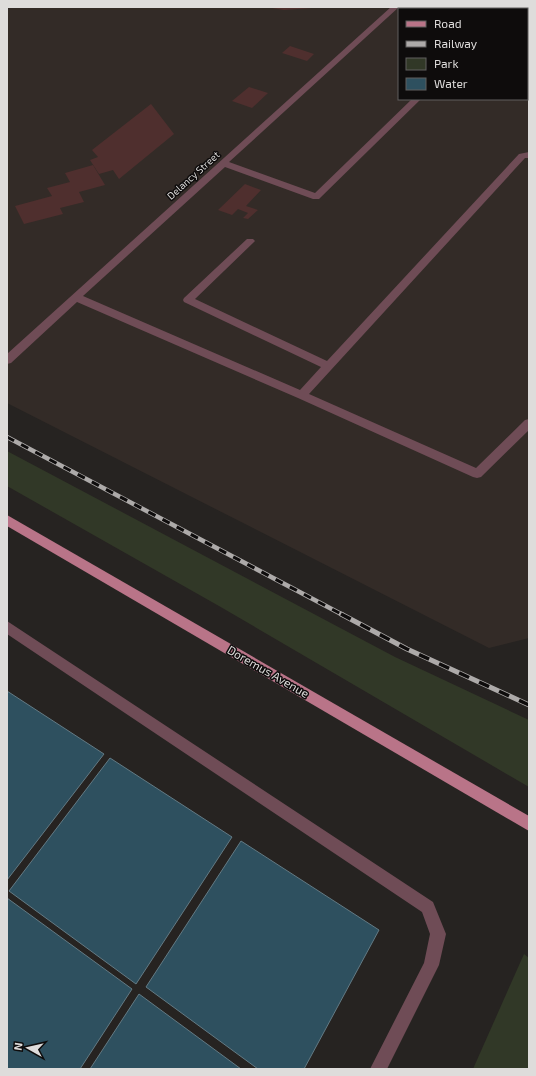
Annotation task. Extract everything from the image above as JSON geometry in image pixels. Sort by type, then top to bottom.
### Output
[{"type":"main road","name":"Doremus Avenue","points":[[7,520],[529,824]]},
{"type":"street","name":"Delancy Street","points":[[7,360],[395,7]]},
{"type":"street","points":[[223,163],[316,197],[416,100]]},
{"type":"street","points":[[302,395],[522,156],[529,155]]},
{"type":"street","points":[[250,241],[188,300],[328,366]]},
{"type":"street","points":[[76,297],[302,395],[477,474],[529,423]]},
{"type":"street","points":[[7,627],[428,907],[438,934],[431,965],[378,1069]]},
{"type":"shaded area","points":[[7,7],[529,7],[529,638],[489,648],[7,403]]},
{"type":"green space","points":[[7,451],[395,657],[529,720],[529,787],[219,606],[7,486]]},
{"type":"green space","points":[[524,954],[529,958],[529,1069],[473,1069]]},
{"type":"water","points":[[7,691],[104,754],[7,880]]},
{"type":"water","points":[[110,758],[232,837],[136,984],[9,891]]},
{"type":"water","points":[[241,841],[379,930],[304,1069],[258,1069],[146,987]]},
{"type":"water","points":[[7,898],[132,989],[80,1069],[7,1069]]},
{"type":"water","points":[[139,994],[241,1069],[90,1069]]},
{"type":"building","points":[[266,7],[312,7],[312,8],[284,10]]},
{"type":"building","points":[[290,46],[314,54],[307,61],[282,53]]},
{"type":"building","points":[[249,87],[268,93],[252,108],[232,101]]},
{"type":"building","points":[[151,104],[174,134],[119,179],[113,170],[99,174],[90,160],[98,157],[92,150]]},
{"type":"building","points":[[93,165],[105,185],[79,192],[84,202],[60,208],[63,214],[24,224],[15,206],[52,196],[47,188],[70,182],[65,173]]},
{"type":"building","points":[[245,184],[261,190],[246,206],[258,210],[248,219],[243,218],[248,213],[238,209],[232,215],[218,210]]},
{"type":"railway","points":[[7,437],[343,615]]},
{"type":"railway","points":[[341,614],[407,649],[529,705]]}]
